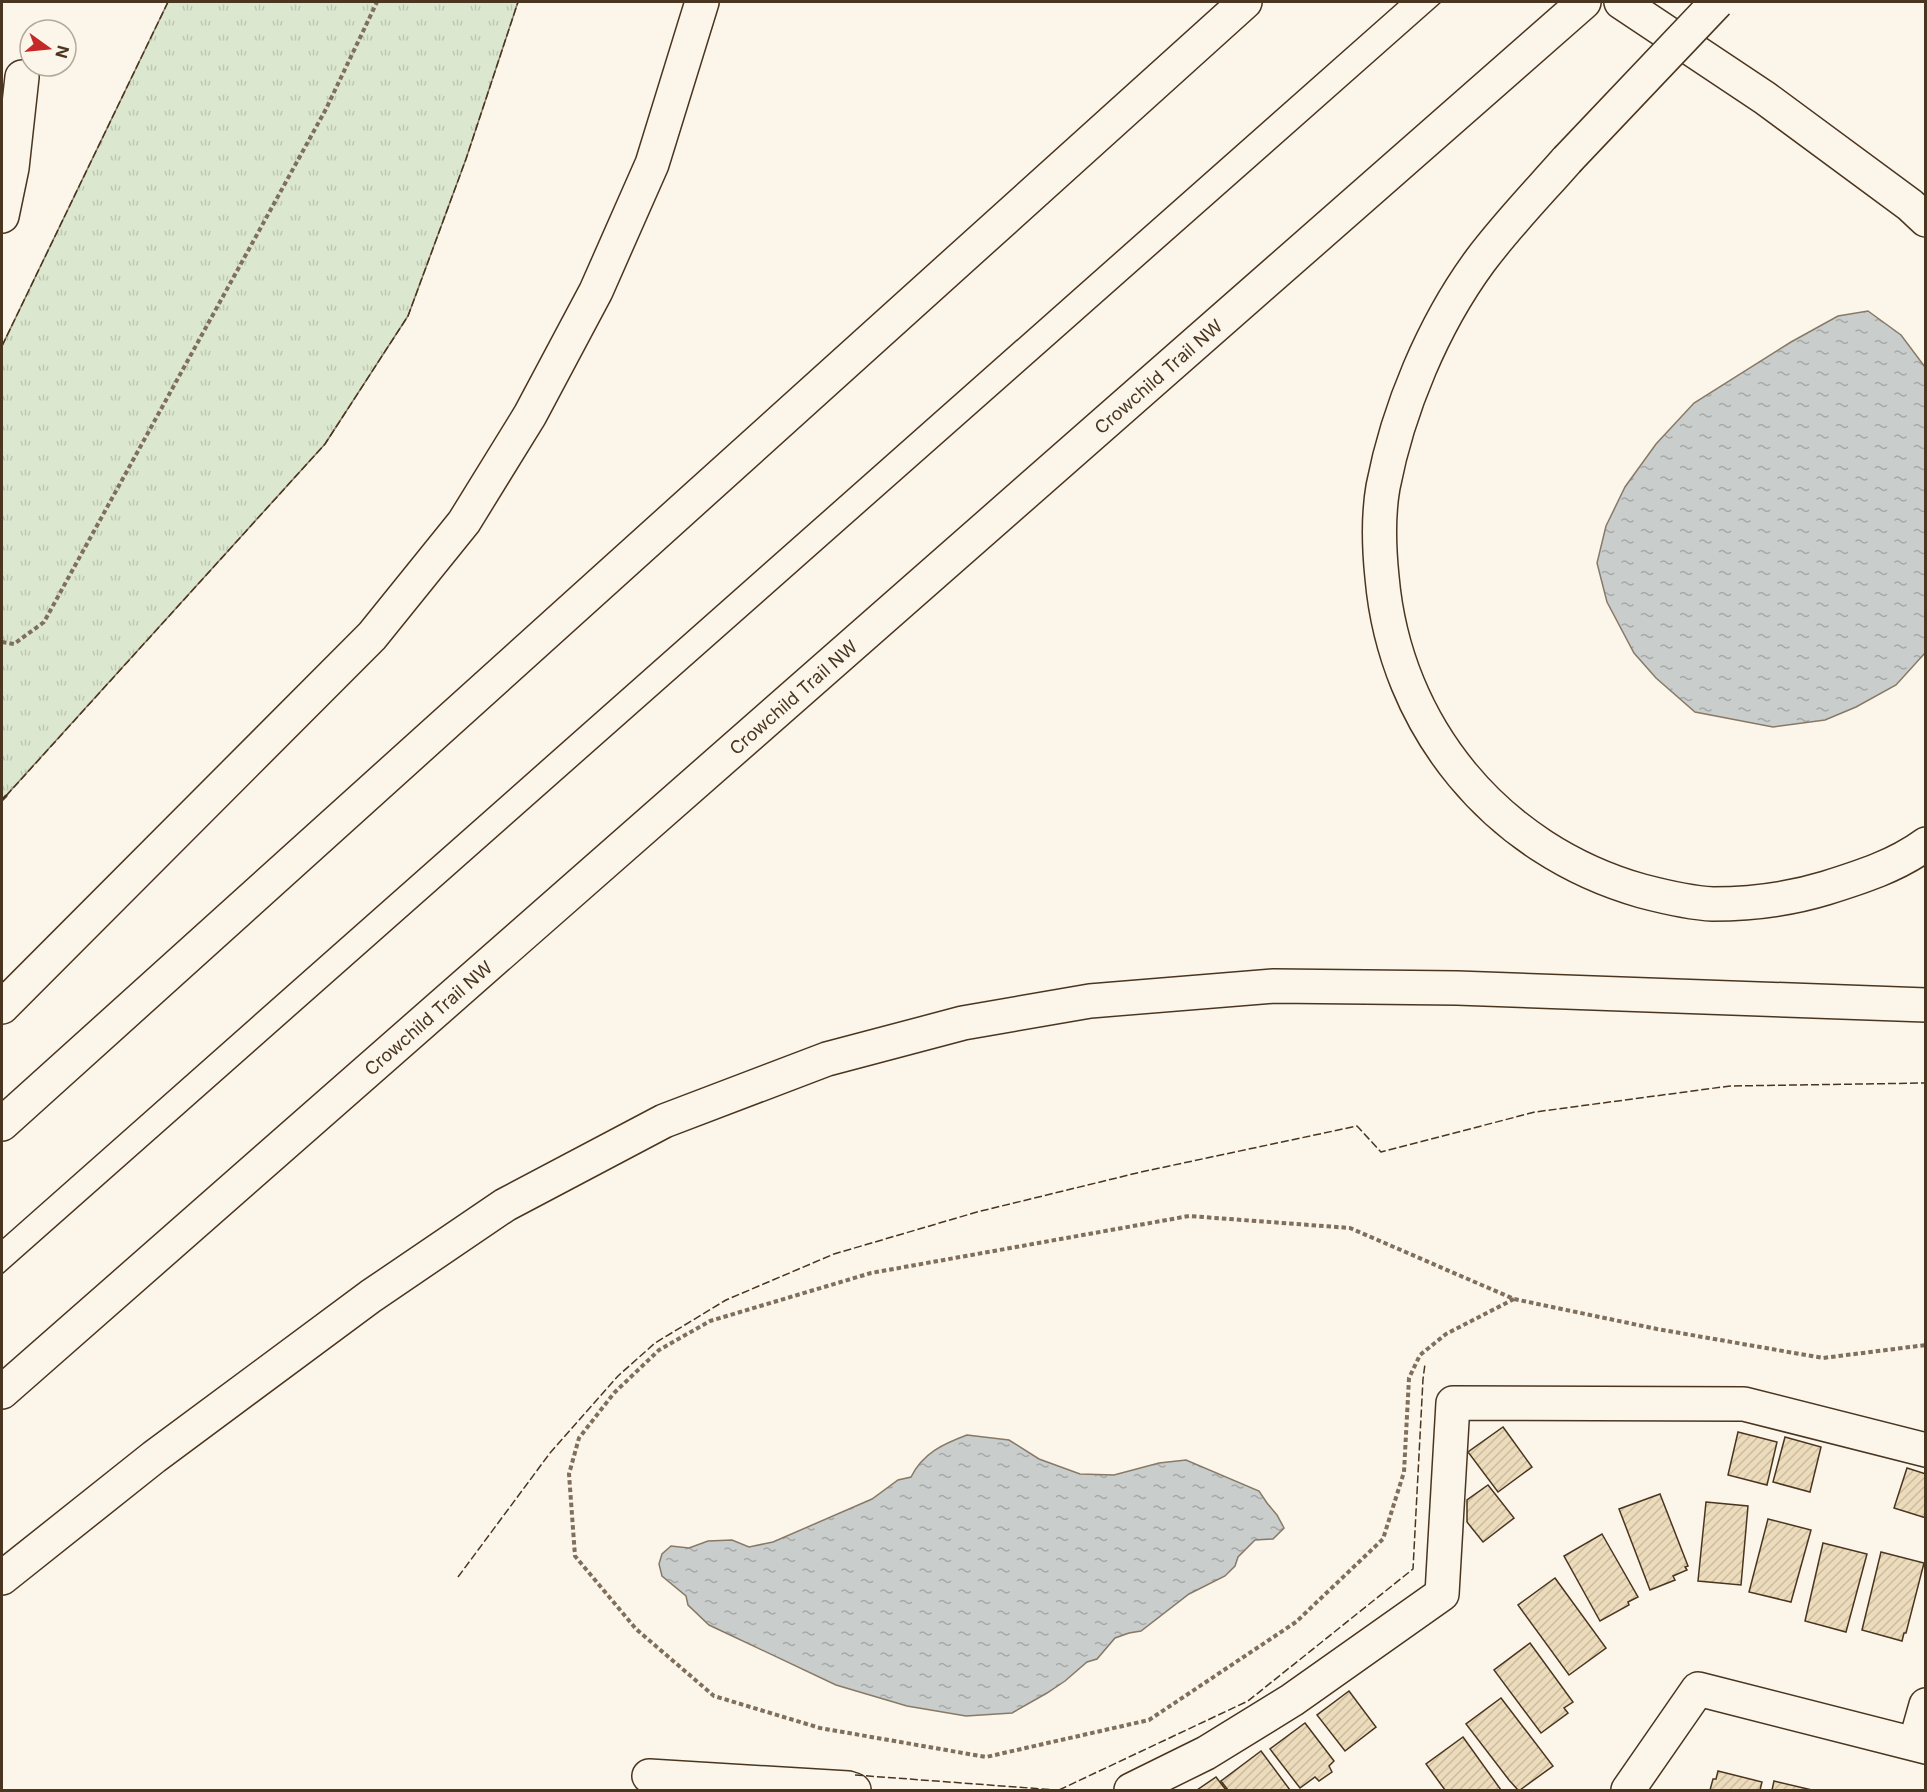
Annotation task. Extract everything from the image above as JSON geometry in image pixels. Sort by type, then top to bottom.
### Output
[{"type":"main road","points":[[2,1007],[372,636],[464,522],[530,415],[596,291],[652,164],[702,2]]},
{"type":"main road","points":[[2,1124],[1245,2]]},
{"type":"main road","name":"Crowchild Trail NW","points":[[2,1392],[486,964],[1584,2]]},
{"type":"main road","points":[[1621,2],[1765,98],[1910,204],[1926,220]]},
{"type":"main road","points":[[1717,2],[1567,160],[1480,260],[1435,332],[1403,415],[1383,488],[1379,546],[1385,611],[1401,666],[1426,720],[1448,759],[1482,798],[1527,837],[1573,865],[1616,883],[1665,897],[1711,904],[1761,902],[1806,894],[1868,875],[1926,844]]},
{"type":"main road","points":[[2,216],[12,168],[22,78]]},
{"type":"main road","points":[[2,1578],[154,1457],[371,1296],[505,1205],[664,1121],[827,1059],[963,1023],[1090,1001],[1275,986],[1457,988],[1926,1005]]},
{"type":"main road","points":[[1131,1791],[1206,1753],[1292,1701],[1442,1594],[1453,1402],[1744,1404],[1926,1450]]},
{"type":"main road","points":[[1628,1791],[1698,1689],[1920,1746],[1926,1705]]},
{"type":"main road","points":[[649,1776],[848,1788],[854,1791]]},
{"type":"path","points":[[2,642],[14,644],[44,622],[326,109],[377,2]]},
{"type":"path","points":[[1514,1299],[1446,1334],[1420,1355],[1409,1378],[1404,1472],[1383,1539],[1296,1622],[1149,1720],[986,1757],[820,1728],[714,1696],[636,1629],[575,1556],[568,1474],[579,1438],[614,1393],[659,1350],[710,1321],[871,1273],[1189,1216],[1350,1228],[1514,1299],[1657,1329],[1823,1358],[1926,1345]]},
{"type":"green space","points":[[168,2],[518,2],[466,159],[408,316],[325,444],[2,800],[2,346]]},
{"type":"water","points":[[1868,311],[1901,335],[1925,367],[1925,653],[1896,685],[1856,707],[1825,720],[1773,727],[1695,712],[1656,678],[1634,653],[1607,602],[1597,563],[1606,526],[1625,487],[1656,444],[1694,403],[1791,342],[1838,316]]},
{"type":"water","points":[[967,1435],[1009,1440],[1039,1459],[1080,1474],[1114,1475],[1159,1463],[1186,1460],[1259,1491],[1284,1528],[1273,1539],[1255,1540],[1238,1557],[1235,1566],[1225,1576],[1189,1594],[1141,1631],[1115,1638],[1097,1659],[1087,1662],[1065,1681],[1012,1713],[966,1716],[907,1706],[836,1685],[709,1625],[688,1605],[686,1596],[662,1576],[659,1564],[662,1554],[671,1546],[689,1548],[708,1541],[732,1540],[749,1547],[773,1542],[872,1499],[898,1480],[911,1477],[921,1462],[935,1450]]},
{"type":"building","points":[[1503,1427],[1532,1467],[1498,1492],[1468,1452]]},
{"type":"building","points":[[1738,1432],[1777,1442],[1767,1485],[1728,1475]]},
{"type":"building","points":[[1785,1437],[1821,1447],[1810,1492],[1773,1482]]},
{"type":"building","points":[[1907,1468],[1926,1474],[1926,1518],[1894,1508]]},
{"type":"building","points":[[1488,1485],[1514,1518],[1483,1542],[1467,1522],[1467,1500]]},
{"type":"building","points":[[1660,1494],[1688,1566],[1685,1567],[1687,1570],[1673,1576],[1675,1580],[1650,1590],[1619,1509]]},
{"type":"building","points":[[1706,1502],[1748,1506],[1741,1585],[1698,1581]]},
{"type":"building","points":[[1768,1519],[1811,1530],[1791,1602],[1749,1592]]},
{"type":"building","points":[[1602,1534],[1638,1597],[1628,1602],[1629,1605],[1600,1621],[1564,1556]]},
{"type":"building","points":[[1823,1543],[1867,1554],[1846,1632],[1805,1621]]},
{"type":"building","points":[[1881,1552],[1924,1563],[1902,1641],[1862,1630]]},
{"type":"building","points":[[1555,1578],[1606,1648],[1569,1675],[1518,1605]]},
{"type":"building","points":[[1530,1643],[1573,1702],[1564,1708],[1568,1713],[1541,1733],[1494,1670]]},
{"type":"building","points":[[1349,1691],[1376,1727],[1345,1751],[1317,1715]]},
{"type":"building","points":[[1501,1698],[1553,1766],[1520,1790],[1509,1780],[1466,1724]]},
{"type":"building","points":[[1305,1723],[1334,1761],[1329,1766],[1332,1772],[1319,1781],[1315,1777],[1300,1788],[1270,1749]]},
{"type":"building","points":[[1463,1737],[1501,1790],[1445,1790],[1426,1764]]},
{"type":"building","points":[[1261,1751],[1290,1790],[1228,1790],[1221,1781]]},
{"type":"building","points":[[1718,1771],[1762,1782],[1760,1790],[1710,1790]]},
{"type":"building","points":[[1216,1777],[1226,1790],[1197,1790]]},
{"type":"building","points":[[1774,1781],[1812,1790],[1772,1790]]},
{"type":"tram line","points":[[2,1239],[1399,2]]},
{"type":"tram line","points":[[2,1274],[1441,2]]},
{"type":"fence","points":[[2,346],[168,2]]},
{"type":"fence","points":[[6,796],[325,444],[408,316],[466,159],[518,2]]},
{"type":"fence","points":[[458,1577],[550,1453],[618,1376],[655,1343],[726,1300],[834,1254],[977,1212],[1141,1172],[1357,1126],[1381,1152],[1535,1112],[1730,1086],[1926,1083]]},
{"type":"fence","points":[[1059,1790],[1248,1701],[1413,1569],[1425,1364]]},
{"type":"fence","points":[[855,1775],[1056,1790]]},
{"type":"wall","points":[[2,800],[6,796]]}]
